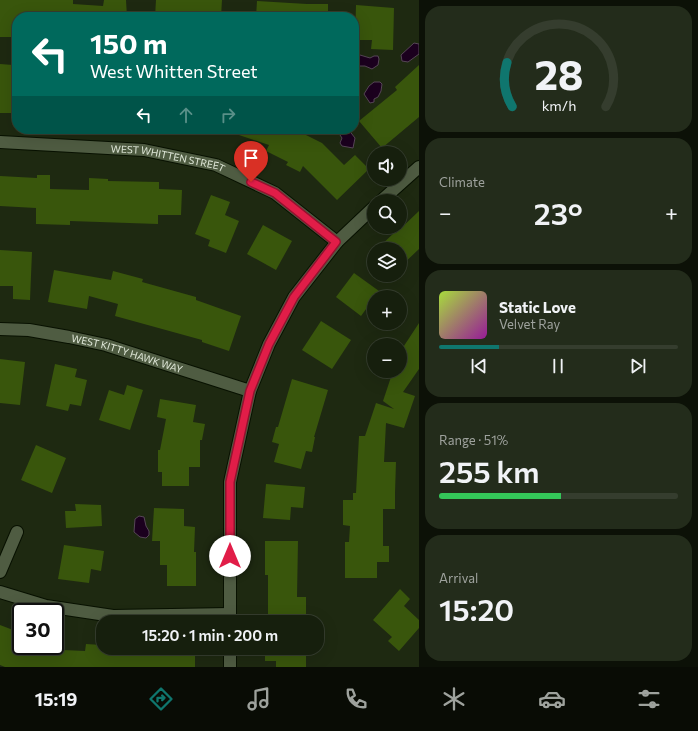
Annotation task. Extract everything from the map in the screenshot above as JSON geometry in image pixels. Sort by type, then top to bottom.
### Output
[{"type":"street","name":"WEST WHITTEN STREET","points":[[0,142],[144,150],[216,164],[275,193],[336,242]]},
{"type":"street","points":[[389,194],[419,167]]},
{"type":"street","points":[[230,615],[230,482],[250,391],[269,344],[294,297],[336,242],[367,213]]},
{"type":"street","name":"WEST KITTY HAWK WAY","points":[[0,329],[29,330],[106,345],[250,391]]},
{"type":"street","points":[[0,572],[17,532]]},
{"type":"street","points":[[0,592],[46,606],[105,615]]},
{"type":"street","points":[[230,655],[230,667]]},
{"type":"shaded area","points":[[414,43],[419,44],[419,54],[408,62],[402,61],[401,55]]},
{"type":"shaded area","points":[[359,55],[370,58],[378,56],[378,65],[372,69],[365,66],[359,66]]},
{"type":"shaded area","points":[[374,82],[380,82],[382,84],[381,91],[378,97],[374,99],[374,102],[370,103],[364,94],[369,86]]},
{"type":"shaded area","points":[[339,134],[352,134],[355,138],[353,148],[342,146],[340,143],[342,138]]},
{"type":"shaded area","points":[[139,516],[144,517],[149,531],[149,535],[146,538],[140,537],[134,532],[135,519]]},
{"type":"building","points":[[0,0],[73,0],[73,4],[103,6],[104,0],[126,0],[127,12],[12,12],[12,37],[0,37]]},
{"type":"building","points":[[156,0],[222,0],[221,12],[155,12]]},
{"type":"building","points":[[257,1],[328,4],[328,12],[256,12]]},
{"type":"building","points":[[356,5],[394,8],[393,50],[371,49],[372,40],[359,40],[359,12],[356,12]]},
{"type":"building","points":[[0,64],[12,65],[12,113],[0,113]]},
{"type":"building","points":[[419,65],[419,117],[384,146],[380,146],[359,121],[397,90],[395,87]]},
{"type":"building","points":[[236,134],[304,134],[322,143],[344,165],[355,155],[367,167],[367,171],[337,200],[303,166],[300,172],[286,165],[288,162],[266,151],[269,145]]},
{"type":"building","points":[[37,175],[50,175],[50,189],[89,190],[89,178],[108,179],[108,181],[159,182],[159,189],[182,190],[181,215],[158,215],[158,224],[70,221],[70,225],[36,224],[36,208],[0,206],[0,176],[37,178]]},
{"type":"building","points":[[211,195],[230,202],[225,215],[239,221],[226,253],[208,246],[210,240],[195,234]]},
{"type":"building","points":[[419,211],[419,249],[407,260],[407,242],[384,242],[393,234],[407,234],[407,222]]},
{"type":"building","points":[[263,225],[292,241],[276,270],[247,254]]},
{"type":"building","points":[[0,250],[32,252],[30,300],[13,299],[13,286],[0,286]]},
{"type":"building","points":[[54,270],[111,280],[113,271],[143,279],[142,282],[196,297],[196,300],[241,316],[229,351],[202,342],[202,340],[115,316],[118,304],[89,296],[87,309],[48,302]]},
{"type":"building","points":[[354,273],[378,290],[367,290],[367,308],[361,316],[336,297]]},
{"type":"building","points":[[321,321],[351,340],[332,369],[302,350]]},
{"type":"building","points":[[419,323],[419,369],[403,392],[415,396],[404,428],[386,423],[384,462],[396,462],[395,509],[383,509],[383,546],[389,546],[389,562],[377,562],[377,578],[345,578],[345,542],[349,542],[350,526],[343,525],[343,500],[353,500],[353,493],[356,493],[359,436],[365,436],[376,403],[394,409],[383,401],[391,378],[407,378],[407,341]]},
{"type":"building","points":[[0,359],[25,362],[20,405],[0,403]]},
{"type":"building","points":[[55,364],[77,369],[75,377],[87,380],[81,406],[70,404],[68,411],[46,406]]},
{"type":"building","points":[[292,379],[328,390],[314,437],[312,452],[306,451],[301,469],[274,462],[279,444],[272,442]]},
{"type":"building","points":[[127,385],[143,390],[130,430],[99,420],[109,390],[124,395]]},
{"type":"building","points":[[160,399],[196,405],[193,422],[205,424],[202,440],[200,440],[200,467],[189,467],[189,486],[162,486],[162,472],[158,472],[158,450],[160,450],[166,419],[157,417]]},
{"type":"building","points":[[36,445],[66,458],[52,493],[21,480]]},
{"type":"building","points":[[266,484],[305,487],[303,508],[291,507],[290,520],[263,518]]},
{"type":"building","points":[[75,504],[101,505],[102,526],[66,528],[65,511],[76,511]]},
{"type":"building","points":[[154,508],[184,509],[184,526],[195,527],[194,552],[196,552],[196,586],[167,586],[167,565],[160,565],[160,541],[152,541]]},
{"type":"building","points":[[265,541],[298,541],[297,597],[306,597],[306,615],[268,615],[268,575],[265,575]]},
{"type":"building","points":[[64,545],[104,551],[101,571],[91,569],[89,583],[58,579]]},
{"type":"building","points":[[400,589],[410,599],[404,606],[419,620],[419,628],[399,651],[388,641],[392,637],[373,620]]},
{"type":"building","points":[[0,625],[12,630],[12,655],[64,655],[64,650],[85,651],[86,644],[96,645],[96,655],[195,655],[195,667],[5,667],[0,665]]},
{"type":"building","points":[[265,655],[306,655],[306,667],[276,667],[276,661],[265,661]]},
{"type":"route","points":[[230,556],[230,482],[250,391],[269,344],[294,297],[336,242],[275,193],[251,182]]}]
